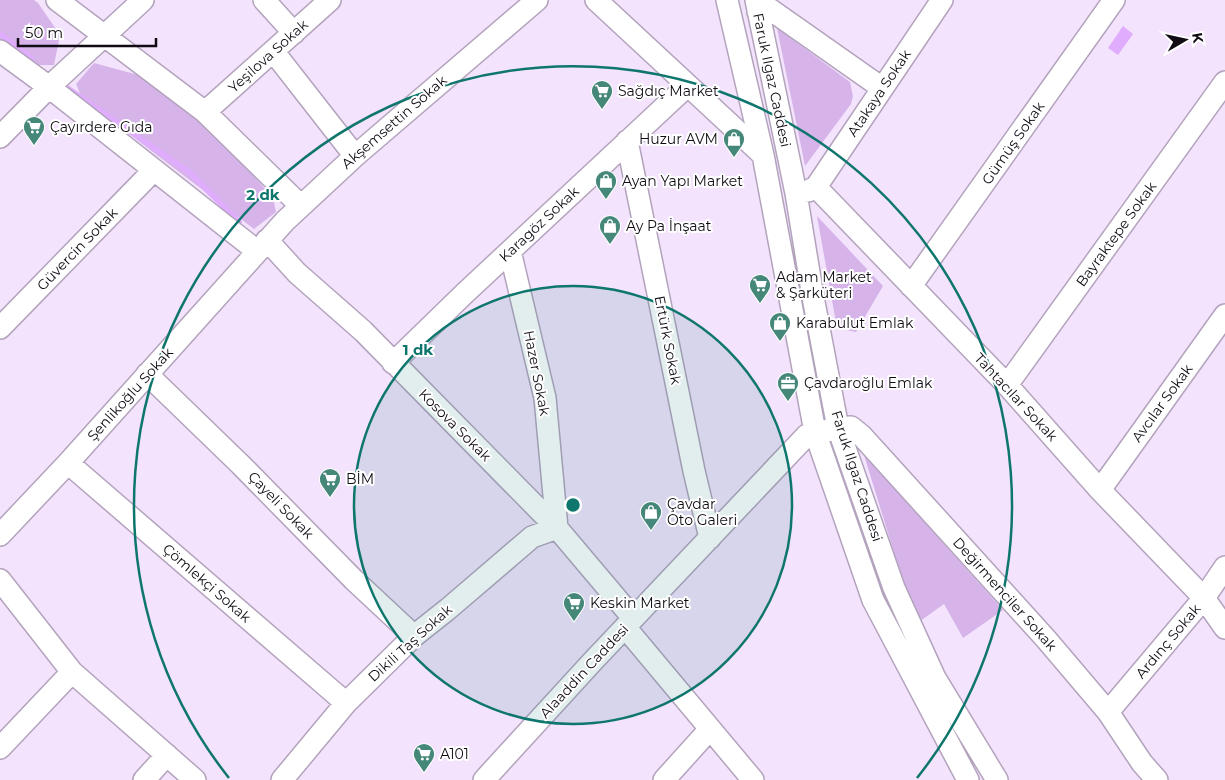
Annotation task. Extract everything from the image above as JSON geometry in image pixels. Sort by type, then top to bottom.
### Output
[{"type":"street","points":[[57,0],[205,112],[301,206]]},
{"type":"street","points":[[0,137],[49,87],[143,0]]},
{"type":"street","points":[[264,0],[294,33]]},
{"type":"street","name":"Yeşilova Sokak","points":[[205,112],[330,0]]},
{"type":"street","name":"Akşemsettin Sokak","points":[[262,246],[301,206],[355,156],[537,0]]},
{"type":"street","points":[[596,0],[762,155]]},
{"type":"street","name":"Faruk Ilgaz Caddesi","points":[[727,0],[762,155],[815,432],[873,600],[968,780]]},
{"type":"street","name":"Atakaya Sokak","points":[[806,190],[882,88],[942,0]]},
{"type":"street","name":"Gümüş Sokak","points":[[911,286],[1114,0]]},
{"type":"street","points":[[757,6],[771,10],[882,88]]},
{"type":"street","name":"Faruk Ilgaz Caddesi","points":[[757,6],[806,190],[813,297],[838,428],[894,588],[935,678],[997,780]]},
{"type":"street","name":"Kosova Sokak","points":[[0,51],[154,170],[262,246],[297,273],[363,331],[556,528],[710,729],[753,780]]},
{"type":"street","points":[[273,51],[355,156]]},
{"type":"street","name":"Bayraktepe Sokak","points":[[1007,385],[1225,82]]},
{"type":"street","name":"Karagöz Sokak","points":[[393,363],[510,250],[687,86]]},
{"type":"street","name":"Ertürk Sokak","points":[[627,141],[694,471],[710,538]]},
{"type":"street","name":"Güvercin Sokak","points":[[0,328],[154,170]]},
{"type":"street","name":"Tahtacılar Sokak","points":[[806,190],[911,286],[1007,385],[1100,490],[1204,598],[1225,628]]},
{"type":"street","name":"Şenlikoğlu Sokak","points":[[0,535],[68,463],[262,246]]},
{"type":"street","name":"Hazer Sokak","points":[[510,250],[545,398],[556,528]]},
{"type":"street","name":"Avcılar Sokak","points":[[1100,490],[1225,315]]},
{"type":"street","name":"Çayeli Sokak","points":[[147,374],[241,464],[354,580],[414,636]]},
{"type":"street","name":"Alaaddin Caddesi","points":[[484,780],[807,435],[838,428]]},
{"type":"street","name":"Değirmenciler Sokak","points":[[838,428],[851,428],[862,436],[1046,639],[1108,712],[1142,763],[1157,780]]},
{"type":"street","name":"Çömlekçi Sokak","points":[[68,463],[346,703]]},
{"type":"street","name":"Dikili Taş Sokak","points":[[282,780],[346,703],[414,636],[532,537],[556,528]]},
{"type":"street","name":"Ardınç Sokak","points":[[1108,712],[1223,576]]},
{"type":"street","points":[[0,580],[72,672],[195,780]]},
{"type":"street","points":[[0,748],[72,672]]},
{"type":"street","points":[[664,780],[710,729]]},
{"type":"street","points":[[144,780],[167,755]]},
{"type":"shaded area","points":[[0,0],[34,0],[38,3],[60,35],[54,65],[33,65],[0,40]]},
{"type":"shaded area","points":[[1123,26],[1133,34],[1118,55],[1108,48]]},
{"type":"shaded area","points":[[777,28],[850,82],[853,96],[851,104],[805,166]]},
{"type":"shaded area","points":[[94,63],[142,76],[210,125],[273,198],[276,212],[254,229],[82,98],[76,84]]},
{"type":"shaded area","points":[[817,216],[883,286],[856,332],[837,328]]},
{"type":"shaded area","points":[[864,455],[1003,610],[963,638],[944,604],[916,624]]},
{"type":"waterway","points":[[0,34],[31,58]]},
{"type":"waterway","points":[[66,87],[189,172],[239,222]]},
{"type":"place","name":"Sağdıç Market","points":[[602,110]]},
{"type":"place","name":"Çayırdere Gıda","points":[[34,146]]},
{"type":"place","name":"Huzur AVM","points":[[734,158]]},
{"type":"place","name":"Ayan Yapı Market","points":[[606,200]]},
{"type":"place","name":"Ay Pa İnşaat","points":[[610,245]]},
{"type":"place","name":"Adam Market & Şarküteri","points":[[760,304]]},
{"type":"place","name":"Karabulut Emlak","points":[[780,342]]},
{"type":"place","name":"Çavdaroğlu Emlak","points":[[788,402]]},
{"type":"place","name":"BİM","points":[[330,498]]},
{"type":"place","name":"Çavdar Oto Galeri","points":[[651,531]]},
{"type":"place","name":"Keskin Market","points":[[574,622]]},
{"type":"place","name":"A101","points":[[424,773]]}]
